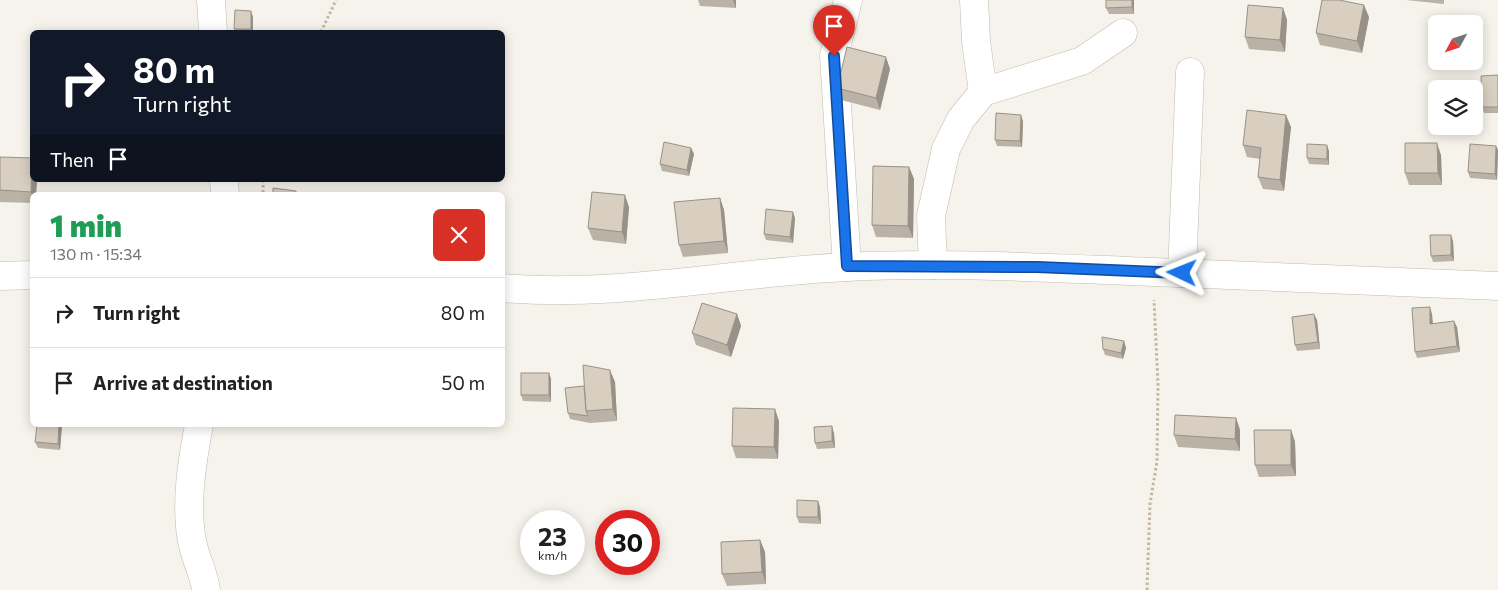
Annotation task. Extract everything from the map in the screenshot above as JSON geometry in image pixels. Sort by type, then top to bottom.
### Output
[{"type":"street","points":[[211,0],[213,30]]},
{"type":"street","points":[[847,266],[834,56],[848,0]]},
{"type":"street","points":[[974,0],[982,92]]},
{"type":"street","points":[[933,266],[931,216],[946,149],[961,119],[982,92],[1082,61],[1123,33]]},
{"type":"street","points":[[1182,273],[1190,72]]},
{"type":"street","points":[[505,288],[539,291],[603,288],[847,266],[1037,267],[1498,286]]},
{"type":"street","points":[[0,276],[30,275]]},
{"type":"street","points":[[199,427],[188,514],[192,544],[204,573],[206,590]]},
{"type":"path","points":[[322,30],[336,0]]},
{"type":"path","points":[[1147,590],[1150,504],[1157,461],[1158,385],[1153,272]]},
{"type":"building","points":[[1106,0],[1132,0],[1132,7],[1106,8]]},
{"type":"building","points":[[1322,0],[1339,0],[1364,5],[1357,41],[1316,33]]},
{"type":"building","points":[[1248,5],[1283,8],[1280,40],[1245,37]]},
{"type":"building","points":[[235,10],[251,11],[251,29],[234,29]]},
{"type":"building","points":[[847,47],[886,57],[876,98],[837,88]]},
{"type":"building","points":[[1498,75],[1498,107],[1483,107],[1483,80],[1481,80],[1481,76]]},
{"type":"building","points":[[1247,110],[1286,115],[1280,180],[1258,177],[1261,148],[1243,145]]},
{"type":"building","points":[[996,113],[1021,115],[1020,141],[995,140]]},
{"type":"building","points":[[664,142],[691,148],[687,170],[660,164]]},
{"type":"building","points":[[1405,143],[1437,143],[1438,173],[1405,173]]},
{"type":"building","points":[[1307,144],[1327,145],[1327,159],[1307,158]]},
{"type":"building","points":[[1470,144],[1496,146],[1495,174],[1468,172]]},
{"type":"building","points":[[0,157],[30,158],[31,192],[0,190]]},
{"type":"building","points":[[873,166],[909,167],[908,226],[872,225]]},
{"type":"building","points":[[273,188],[296,191],[296,192],[273,192]]},
{"type":"building","points":[[592,192],[625,195],[622,232],[588,228]]},
{"type":"building","points":[[720,198],[724,241],[679,245],[674,202]]},
{"type":"building","points":[[766,209],[793,212],[790,237],[764,234]]},
{"type":"building","points":[[1430,235],[1451,235],[1451,255],[1431,256]]},
{"type":"building","points":[[702,303],[737,314],[727,345],[692,333]]},
{"type":"building","points":[[1430,307],[1430,324],[1454,321],[1457,346],[1415,352],[1412,308]]},
{"type":"building","points":[[1314,314],[1318,342],[1295,345],[1292,317]]},
{"type":"building","points":[[1102,337],[1124,341],[1121,353],[1103,349]]},
{"type":"building","points":[[583,365],[610,370],[613,409],[586,411]]},
{"type":"building","points":[[521,373],[549,373],[549,395],[521,395]]},
{"type":"building","points":[[584,386],[588,416],[568,413],[565,388]]},
{"type":"building","points":[[733,408],[775,409],[774,447],[732,446]]},
{"type":"building","points":[[1175,415],[1236,418],[1235,439],[1174,435]]},
{"type":"building","points":[[832,426],[832,441],[815,443],[814,427]]},
{"type":"building","points":[[37,427],[59,427],[58,444],[35,442]]},
{"type":"building","points":[[1254,430],[1291,430],[1291,465],[1255,465]]},
{"type":"building","points":[[797,500],[818,501],[818,517],[797,517]]},
{"type":"building","points":[[760,540],[762,572],[722,574],[721,542]]},
{"type":"route","points":[[834,56],[847,266],[1037,267],[1182,273]]}]
